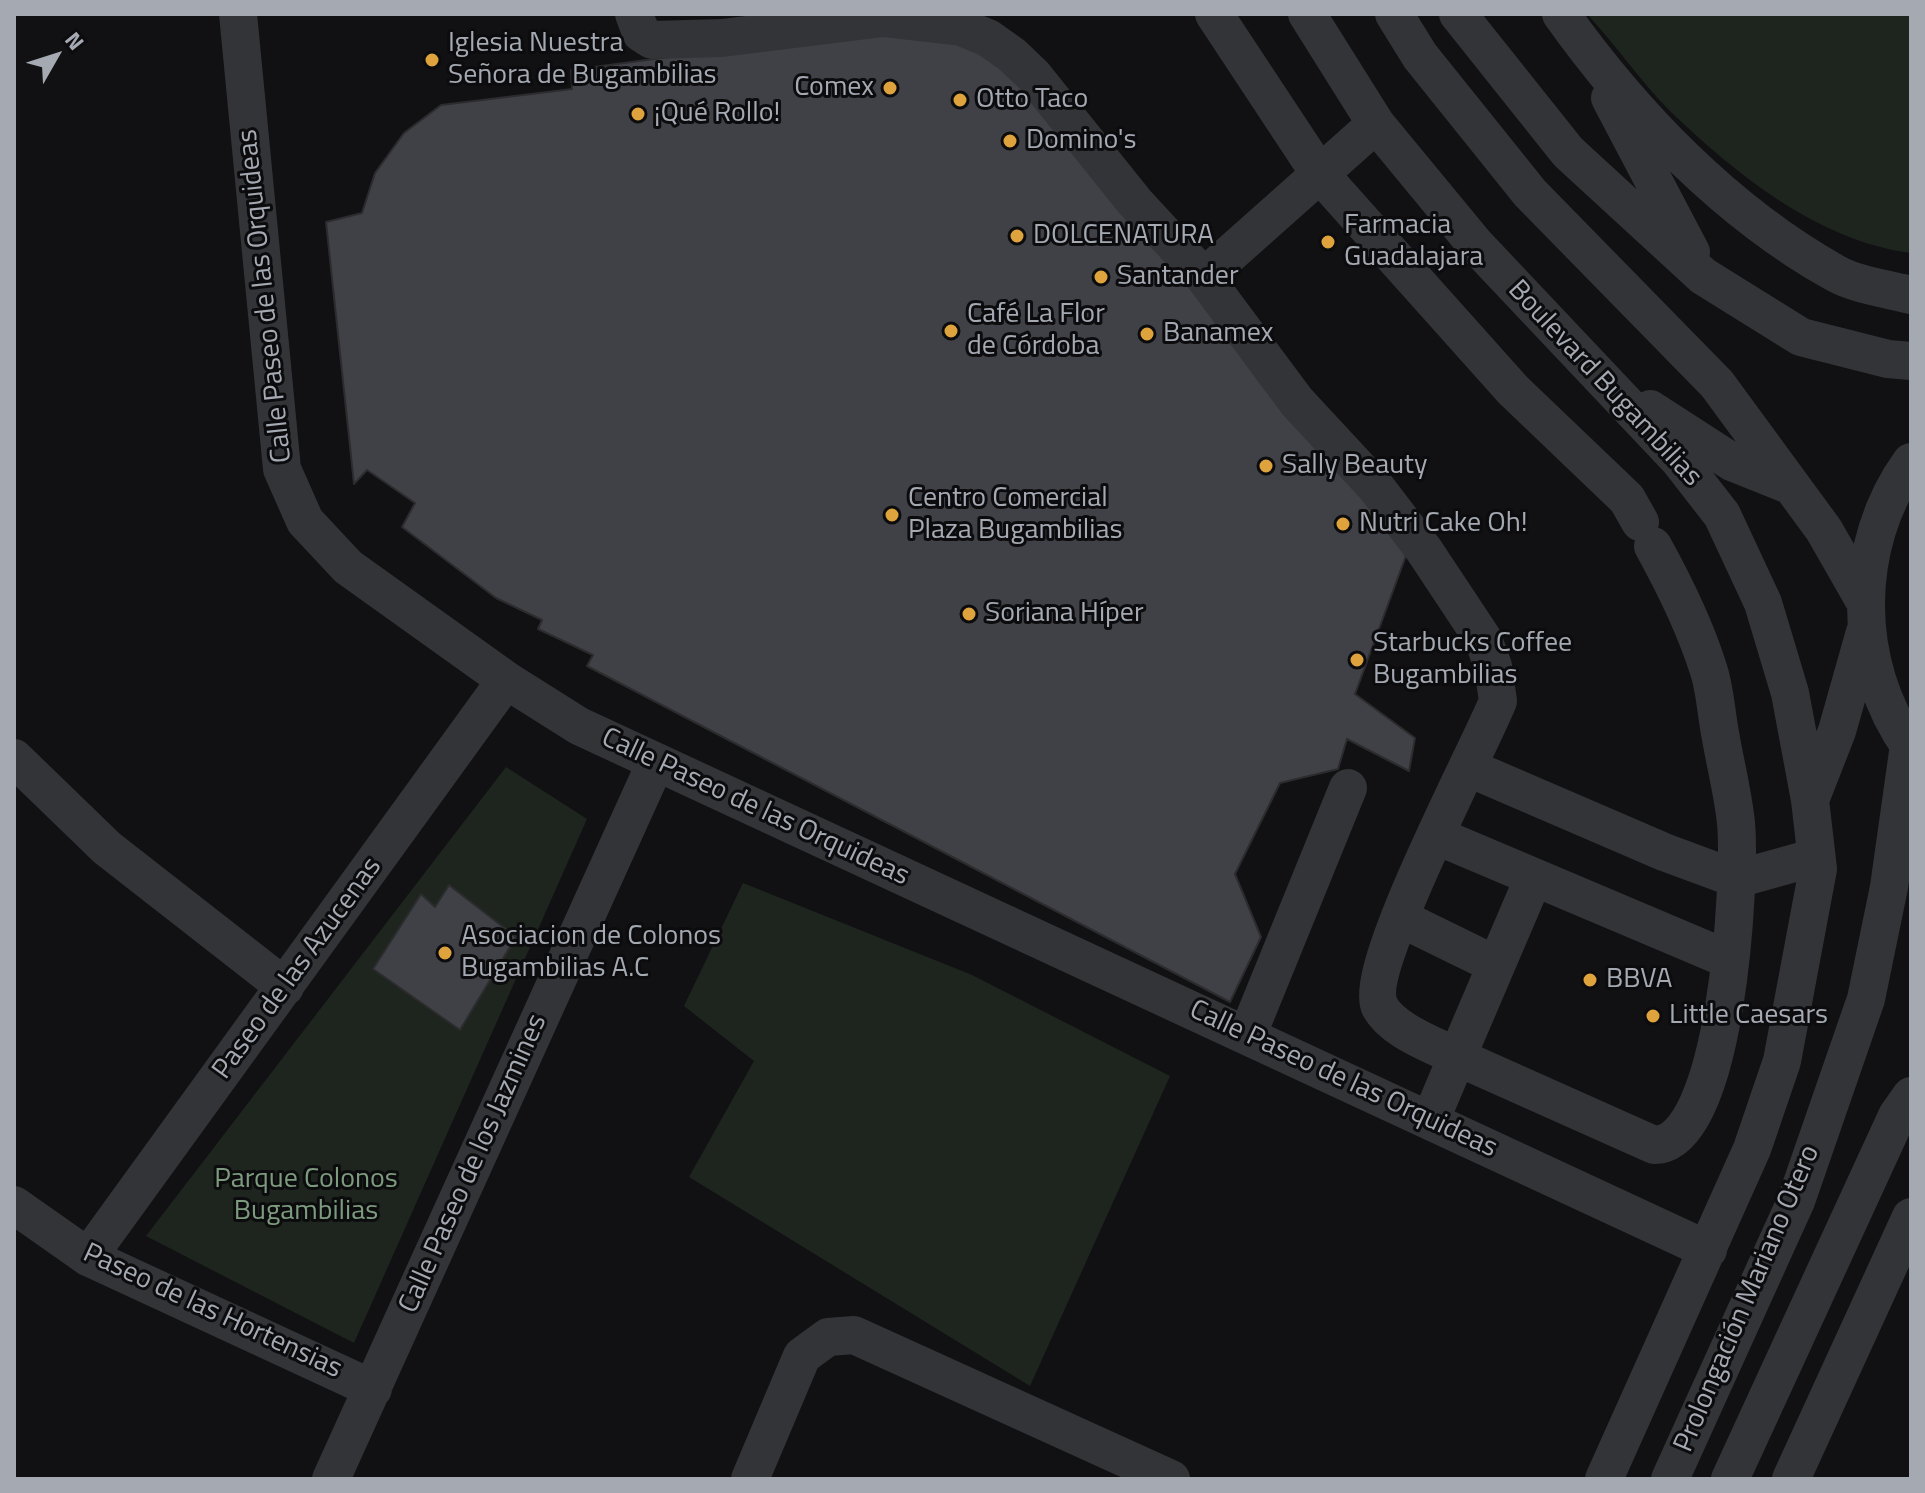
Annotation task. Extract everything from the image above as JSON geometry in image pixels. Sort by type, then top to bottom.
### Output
[{"type":"street","name":"Calle Paseo de las Orquideas","points":[[238,14],[282,469],[305,521],[348,567],[506,680],[579,726],[1708,1250]]},
{"type":"street","points":[[634,14],[641,33],[652,40],[720,26],[883,18],[937,22],[988,38],[1033,75],[1134,201],[1204,277],[1297,402],[1375,486],[1424,550],[1483,639],[1493,666],[1498,701],[1400,918],[1377,980],[1379,1004],[1398,1025],[1457,1057],[1643,1140],[1668,1145],[1687,1127],[1708,1084],[1730,960],[1737,879],[1736,822],[1709,669],[1627,499],[1513,390],[1319,173],[1214,14]]},
{"type":"street","points":[[1394,14],[1420,56],[1530,193],[1717,384],[1794,487],[1865,614],[1880,689],[1910,747]]},
{"type":"street","points":[[1458,14],[1568,152],[1703,276],[1801,337],[1888,359],[1911,361]]},
{"type":"street","name":"Boulevard Bugambilias","points":[[1311,18],[1376,124],[1475,244],[1680,461],[1722,515],[1763,603],[1790,693],[1810,800]]},
{"type":"street","points":[[1570,26],[1703,276]]},
{"type":"street","points":[[1570,26],[1666,142],[1746,212],[1837,275],[1911,295]]},
{"type":"street","points":[[1204,277],[1376,124]]},
{"type":"street","points":[[1607,382],[1732,462],[1794,487]]},
{"type":"street","points":[[1810,800],[1837,731],[1865,614],[1873,540],[1895,484],[1911,462]]},
{"type":"street","name":"Paseo de las Azucenas","points":[[88,1257],[506,680]]},
{"type":"street","name":"Prolongación Mariano Otero","points":[[1670,1479],[1796,1201],[1866,999],[1889,887],[1910,747]]},
{"type":"street","points":[[14,758],[107,848],[285,987]]},
{"type":"street","name":"Calle Paseo de los Jazmines","points":[[331,1479],[656,762]]},
{"type":"street","points":[[1469,768],[1664,852],[1737,879],[1816,857]]},
{"type":"street","points":[[1247,1036],[1348,788]]},
{"type":"street","name":"Prolongación Mariano Otero","points":[[1604,1479],[1752,1149],[1782,1061],[1818,869],[1810,800]]},
{"type":"street","points":[[1437,836],[1730,960]]},
{"type":"street","points":[[1430,1121],[1534,877]]},
{"type":"street","points":[[1400,918],[1496,965]]},
{"type":"street","name":"Prolongación Mariano Otero","points":[[1730,1479],[1897,1116],[1911,1096]]},
{"type":"street","name":"Paseo de las Hortensias","points":[[14,1205],[88,1257],[373,1389]]},
{"type":"street","points":[[1791,1479],[1911,1217]]},
{"type":"street","points":[[750,1479],[802,1356],[828,1337],[854,1335],[1171,1479]]},
{"type":"green space","points":[[1587,14],[1911,14],[1911,253],[1844,235],[1781,202],[1752,181],[1671,112]]},
{"type":"green space","name":"Parque Colonos Bugambilias","points":[[506,767],[587,819],[354,1343],[146,1236]]},
{"type":"green space","points":[[743,883],[972,975],[1170,1076],[1030,1386],[689,1177],[754,1061],[684,1006]]},
{"type":"building","name":"Centro Comercial Plaza Bugambilias","points":[[895,27],[980,48],[1049,105],[1407,553],[1355,694],[1415,738],[1409,771],[1347,739],[1338,769],[1280,783],[1235,874],[1261,937],[1230,1002],[587,666],[593,655],[538,629],[542,620],[496,598],[402,527],[415,503],[367,470],[354,484],[326,222],[362,213],[375,173],[404,133],[441,105],[572,89],[571,70]]},
{"type":"building","name":"Asociacion de Colonos Bugambilias A.C","points":[[449,885],[516,937],[460,1030],[373,969],[421,894],[435,907]]},
{"type":"place","name":"Iglesia Nuestra Señora de Bugambilias","points":[[432,60]]},
{"type":"place","name":"Comex","points":[[890,88]]},
{"type":"place","name":"Otto Taco","points":[[960,100]]},
{"type":"place","name":"¡Qué Rollo!","points":[[638,114]]},
{"type":"place","name":"Domino's","points":[[1010,141]]},
{"type":"place","name":"DOLCENATURA","points":[[1017,236]]},
{"type":"place","name":"Farmacia Guadalajara","points":[[1328,242]]},
{"type":"place","name":"Santander","points":[[1101,277]]},
{"type":"place","name":"Café La Flor de Córdoba","points":[[951,331]]},
{"type":"place","name":"Banamex","points":[[1147,334]]},
{"type":"place","name":"Sally Beauty","points":[[1266,466]]},
{"type":"place","name":"Centro Comercial Plaza Bugambilias","points":[[892,515]]},
{"type":"place","name":"Nutri Cake Oh!","points":[[1343,524]]},
{"type":"place","name":"Soriana Híper","points":[[969,614]]},
{"type":"place","name":"Starbucks Coffee Bugambilias","points":[[1357,660]]},
{"type":"place","name":"Asociacion de Colonos Bugambilias A.C","points":[[445,953]]},
{"type":"place","name":"BBVA","points":[[1590,980]]},
{"type":"place","name":"Little Caesars","points":[[1653,1016]]}]
